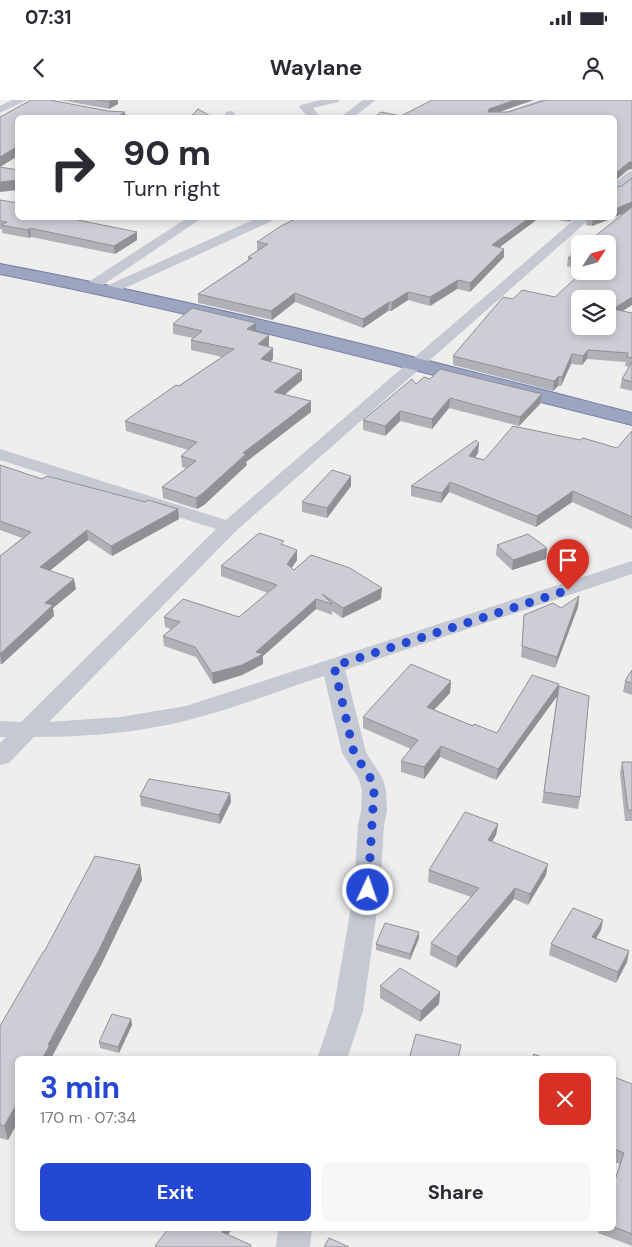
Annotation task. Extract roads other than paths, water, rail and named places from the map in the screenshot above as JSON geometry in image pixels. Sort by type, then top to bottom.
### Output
[{"type":"highway","points":[[0,269],[100,288],[418,364],[632,419]]},
{"type":"street","points":[[0,110],[21,100]]},
{"type":"street","points":[[313,115],[305,107],[334,100]]},
{"type":"street","points":[[348,115],[370,100]]},
{"type":"street","points":[[504,115],[551,100]]},
{"type":"street","points":[[81,109],[114,115]]},
{"type":"street","points":[[617,188],[632,175]]},
{"type":"street","points":[[100,288],[192,220]]},
{"type":"street","points":[[100,288],[262,220]]},
{"type":"street","points":[[0,757],[229,527],[582,220]]},
{"type":"street","points":[[0,454],[229,527]]},
{"type":"street","points":[[0,729],[28,730],[135,724],[164,719],[240,698],[632,567]]},
{"type":"street","points":[[333,1056],[348,1011],[368,890],[371,825],[374,811],[374,791],[371,779],[354,753],[334,666]]},
{"type":"street","points":[[293,1247],[295,1231]]}]
